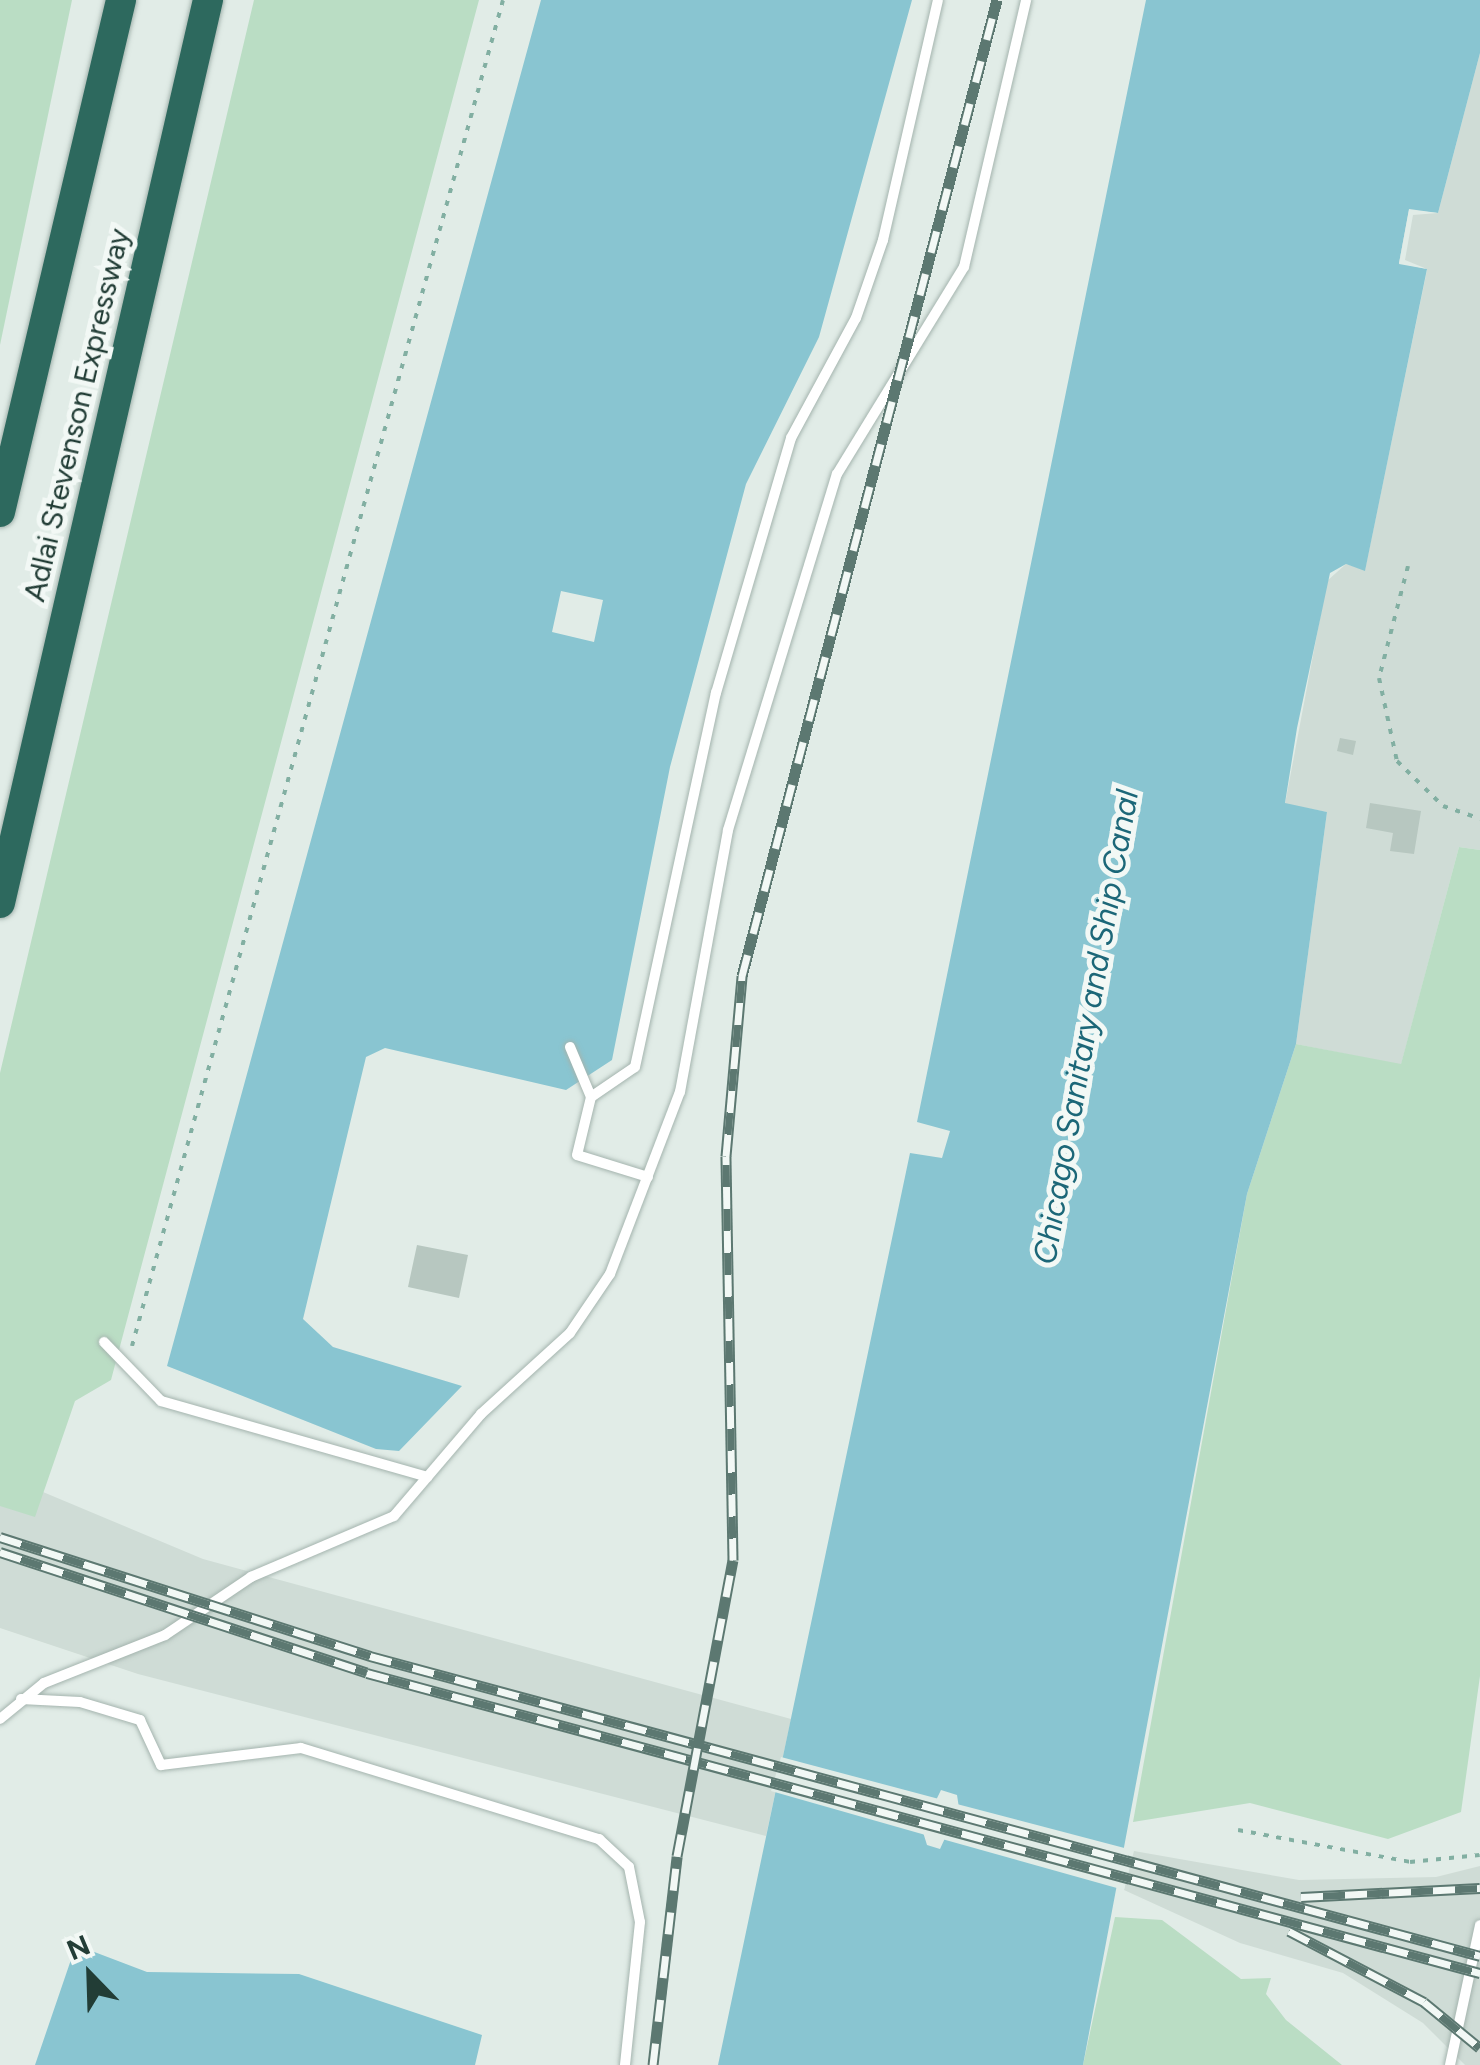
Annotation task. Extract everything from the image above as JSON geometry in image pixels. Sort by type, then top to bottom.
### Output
[{"type":"highway","name":"Adlai Stevenson Expressway","points":[[0,512],[121,0]]},
{"type":"highway","name":"Adlai Stevenson Expressway","points":[[0,903],[208,0]]},
{"type":"lane","points":[[591,1097],[635,1067],[716,693],[791,438],[856,318],[883,240],[938,0]]},
{"type":"lane","points":[[0,1719],[21,1699],[164,1634],[251,1577],[394,1516],[427,1477],[570,1333],[610,1274],[680,1092],[728,830],[837,474],[964,267],[1026,0]]},
{"type":"lane","points":[[570,1047],[591,1097],[578,1154],[648,1176]]},
{"type":"lane","points":[[104,1342],[126,1370],[161,1401],[427,1477]]},
{"type":"lane","points":[[21,1699],[80,1702],[140,1720],[162,1764],[302,1748],[599,1839],[629,1868],[640,1922],[625,2065]]},
{"type":"lane","points":[[1450,2065],[1480,1925]]},
{"type":"path","points":[[126,1370],[502,0]]},
{"type":"path","points":[[1408,566],[1379,678],[1396,761],[1443,806],[1480,819]]},
{"type":"path","points":[[1238,1830],[1410,1862],[1480,1856]]},
{"type":"shaded area","points":[[1480,53],[1480,850],[1459,847],[1401,1065],[1296,1044],[1327,812],[1285,804],[1327,581],[1346,564],[1365,570],[1427,270],[1399,264],[1409,209],[1438,213]]},
{"type":"shaded area","points":[[0,1474],[203,1559],[791,1719],[766,1836],[138,1674],[0,1628]]},
{"type":"shaded area","points":[[1134,1851],[1299,1880],[1436,1877],[1480,1866],[1480,2065],[1465,2065],[1423,2023],[1343,1973],[1240,1943],[1124,1890]]},
{"type":"green space","points":[[0,0],[72,0],[0,345]]},
{"type":"green space","points":[[254,0],[479,0],[111,1380],[75,1401],[35,1517],[0,1506],[0,1073]]},
{"type":"green space","points":[[1459,847],[1480,850],[1480,1676],[1461,1812],[1388,1839],[1250,1803],[1133,1822],[1247,1194],[1296,1044],[1401,1064]]},
{"type":"green space","points":[[1115,1917],[1162,1920],[1241,1979],[1271,1978],[1266,1994],[1286,2020],[1342,2065],[1083,2065]]},
{"type":"water","points":[[541,0],[912,0],[819,337],[746,484],[670,767],[612,1060],[566,1090],[385,1048],[366,1057],[303,1319],[333,1347],[462,1386],[399,1451],[376,1449],[167,1366]],"holes":[[[561,591],[603,600],[594,642],[552,632]]]},
{"type":"water","name":"Chicago Sanitary and Ship Canal","points":[[1146,0],[1480,0],[1480,53],[1438,213],[1409,210],[1399,263],[1427,269],[1365,571],[1346,564],[1330,573],[1297,728],[1285,803],[1327,812],[1296,1044],[1247,1194],[1083,2065],[718,2065],[910,1153],[942,1158],[950,1131],[917,1122]],"holes":[[[941,1790],[957,1795],[959,1808],[940,1849],[927,1845],[922,1829]]]},
{"type":"water","points":[[76,1945],[147,1972],[299,1974],[482,2035],[475,2065],[35,2065]]},
{"type":"pier","points":[[1409,209],[1438,213],[1413,215],[1405,260],[1427,269],[1399,264]]},
{"type":"pier","points":[[781,1757],[939,1799],[929,1836],[771,1791]]},
{"type":"pier","points":[[953,1803],[1132,1850],[1124,1890],[942,1839]]},
{"type":"building","points":[[1340,738],[1356,741],[1353,755],[1337,751]]},
{"type":"building","points":[[1370,803],[1421,811],[1414,854],[1390,851],[1393,833],[1366,828]]},
{"type":"building","points":[[417,1245],[468,1255],[459,1298],[408,1287]]},
{"type":"railway","points":[[653,2065],[677,1856],[733,1560],[726,1156],[742,976],[997,0]]},
{"type":"railway","points":[[0,1537],[370,1656],[1480,1956]]},
{"type":"railway","points":[[0,1552],[367,1673],[1480,1973]]},
{"type":"railway","points":[[1301,1897],[1480,1888]]},
{"type":"railway","points":[[1289,1931],[1424,2002],[1480,2048]]}]
